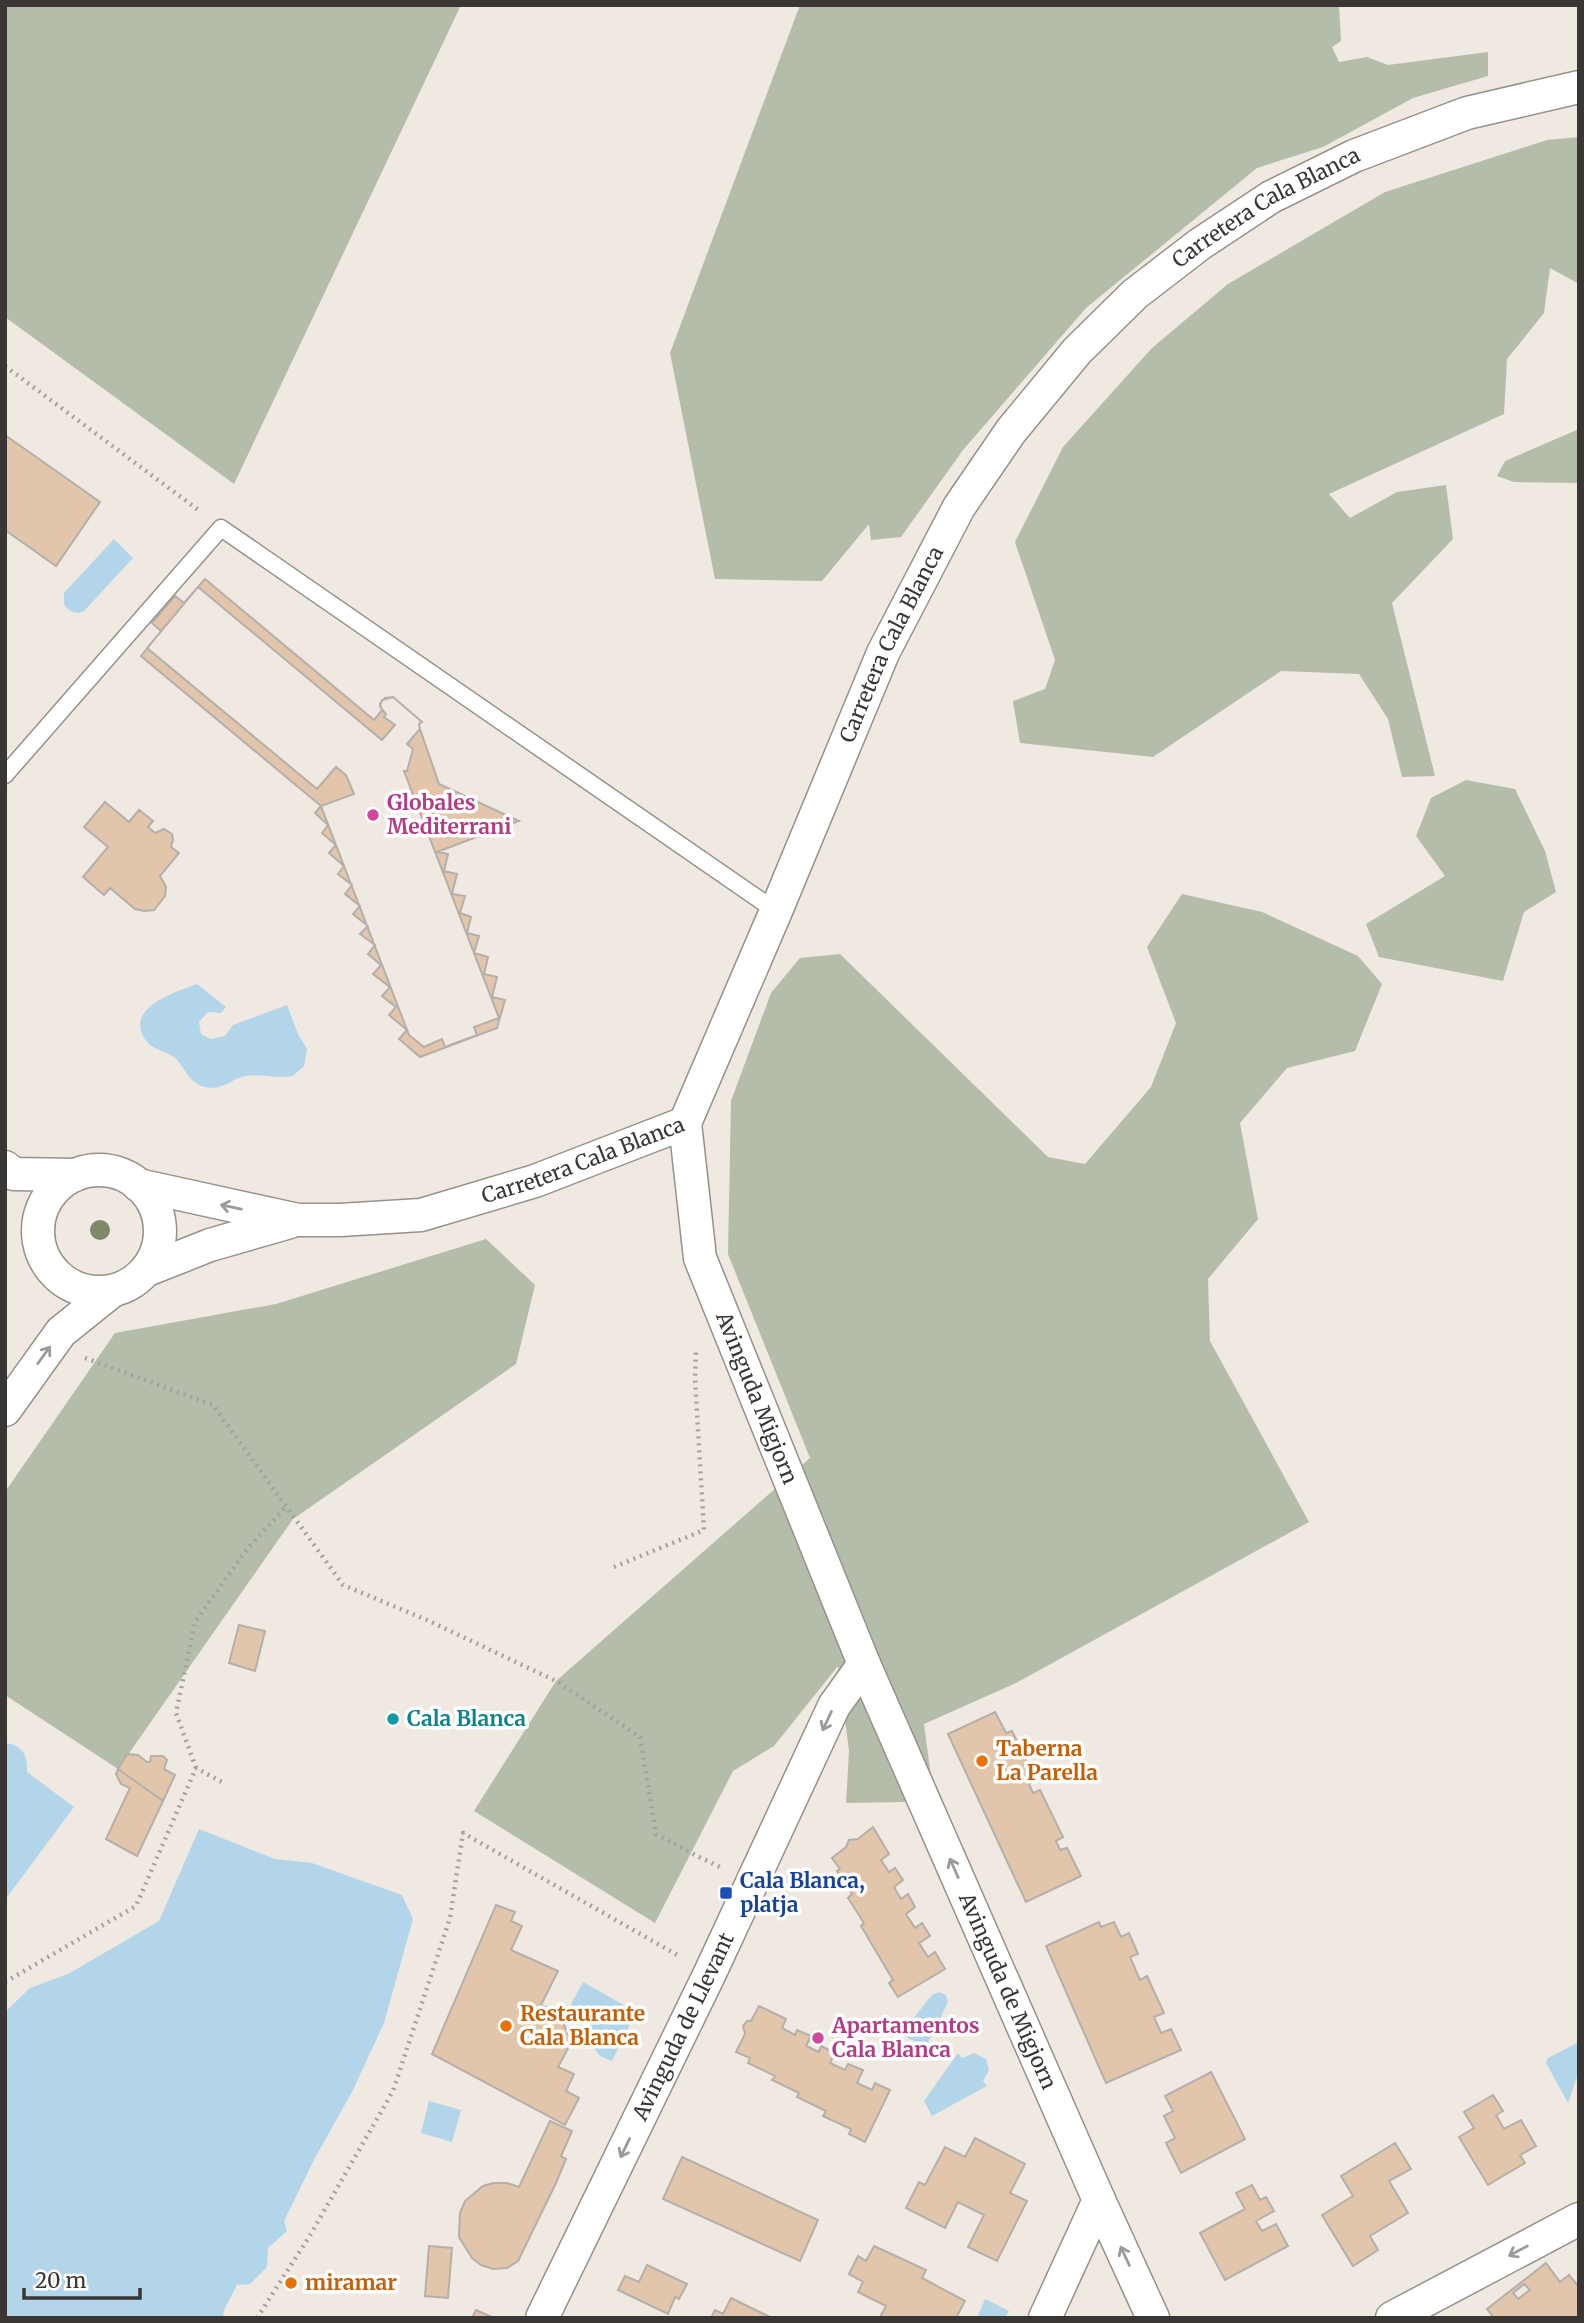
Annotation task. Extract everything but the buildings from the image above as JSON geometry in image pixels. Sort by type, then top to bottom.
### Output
[{"type":"street","name":"Carretera Cala Blanca","points":[[138,1185],[298,1220],[421,1215],[535,1181],[685,1122],[883,653],[959,507],[1011,431],[1077,351],[1135,294],[1200,244],[1271,197],[1354,156],[1467,113],[1579,87]]},
{"type":"street","name":"Avinguda Migjorn","points":[[685,1122],[700,1258],[864,1664]]},
{"type":"street","points":[[5,1167],[14,1174],[75,1175],[95,1170],[115,1172],[138,1185],[148,1195],[157,1212],[160,1232],[156,1252],[146,1270],[131,1283],[112,1291],[61,1332],[5,1410]]},
{"type":"street","points":[[75,1175],[58,1185],[45,1201],[38,1220],[38,1240],[44,1259],[56,1275],[73,1287],[92,1292],[112,1291]]},
{"type":"street","name":"Carretera Cala Blanca","points":[[146,1270],[210,1245],[298,1220]]},
{"type":"street","name":"Avinguda de Llevant","points":[[542,2318],[710,1973],[834,1706],[864,1664]]},
{"type":"street","name":"Avinguda de Migjorn","points":[[864,1664],[1153,2318]]},
{"type":"street","points":[[1045,2318],[1099,2200]]},
{"type":"street","points":[[1392,2318],[1579,2219]]},
{"type":"lane","points":[[5,775],[221,528],[776,911]]},
{"type":"path","points":[[5,366],[221,528]]},
{"type":"path","points":[[614,1567],[704,1530],[695,1379],[697,1338]]},
{"type":"path","points":[[79,1356],[213,1405],[343,1585],[427,1620],[556,1681],[640,1737],[656,1833],[691,1853],[752,1881]]},
{"type":"path","points":[[222,1782],[196,1768],[176,1713],[195,1622],[247,1549],[286,1508]]},
{"type":"path","points":[[5,1982],[136,1906],[196,1768]]},
{"type":"path","points":[[257,2318],[309,2237],[393,2091],[450,1918],[463,1833],[710,1973]]},
{"type":"green space","points":[[5,5],[461,5],[234,484],[5,317]]},
{"type":"green space","points":[[800,5],[1339,5],[1341,41],[1332,47],[1339,62],[1367,57],[1388,65],[1488,52],[1488,76],[1413,98],[1323,147],[1257,168],[1086,308],[963,450],[901,537],[871,540],[869,524],[822,581],[715,579],[670,353]]},
{"type":"green space","points":[[1579,137],[1579,284],[1550,268],[1544,313],[1507,359],[1504,414],[1329,494],[1350,518],[1397,492],[1446,485],[1453,539],[1392,603],[1435,776],[1402,777],[1388,719],[1359,674],[1281,671],[1153,757],[1020,743],[1013,701],[1045,689],[1055,660],[1015,542],[1063,447],[1152,348],[1228,284],[1385,192],[1547,140]]},
{"type":"green space","points":[[1579,429],[1579,483],[1514,482],[1497,476],[1505,461]]},
{"type":"green space","points":[[1466,780],[1515,789],[1545,851],[1556,892],[1524,912],[1503,981],[1379,957],[1366,924],[1445,876],[1416,836],[1431,798]]},
{"type":"green space","points":[[1182,894],[1262,912],[1358,956],[1382,984],[1355,1051],[1287,1068],[1240,1123],[1258,1219],[1208,1279],[1210,1341],[1309,1522],[1016,1683],[924,1724],[931,1777],[905,1802],[846,1803],[849,1751],[838,1666],[774,1746],[733,1771],[655,1923],[474,1811],[556,1681],[810,1458],[728,1254],[731,1101],[771,993],[800,958],[840,954],[1048,1157],[1085,1164],[1151,1087],[1176,1023],[1147,947]]},
{"type":"green space","points":[[486,1239],[535,1285],[516,1364],[293,1519],[118,1769],[5,1695],[5,1492],[115,1333],[276,1304]]},
{"type":"water","points":[[114,539],[133,558],[84,611],[70,611],[64,604],[64,593]]},
{"type":"water","points":[[197,984],[226,1007],[221,1013],[208,1012],[199,1022],[201,1034],[211,1039],[225,1036],[233,1025],[287,1005],[307,1049],[304,1066],[293,1076],[245,1076],[216,1088],[194,1082],[175,1058],[147,1042],[141,1030],[141,1020],[154,1003]]},
{"type":"water","points":[[5,1743],[16,1746],[23,1752],[27,1761],[27,1772],[74,1807],[5,1900]]},
{"type":"water","points":[[199,1829],[275,1859],[312,1863],[402,1895],[413,1919],[384,2023],[353,2090],[284,2221],[287,2231],[268,2248],[267,2267],[250,2284],[237,2285],[224,2310],[223,2318],[5,2318],[5,2012],[30,1988],[70,1973],[159,1921]]},
{"type":"water","points":[[583,1982],[636,2012],[612,2061],[600,2056],[588,2040],[593,2029],[570,2006]]},
{"type":"water","points":[[939,1992],[946,1995],[948,2002],[926,2047],[902,2035],[932,1995]]},
{"type":"water","points":[[1579,2042],[1579,2071],[1568,2103],[1546,2063],[1548,2058]]},
{"type":"water","points":[[958,2053],[962,2058],[974,2053],[986,2059],[989,2070],[983,2081],[987,2086],[932,2116],[924,2101]]},
{"type":"water","points":[[429,2101],[461,2110],[452,2142],[421,2133]]},
{"type":"water","points":[[985,2299],[1009,2311],[1005,2318],[977,2318]]},
{"type":"place","name":"Globales Mediterrani","points":[[373,815]]},
{"type":"place","name":"Cala Blanca","points":[[393,1719]]},
{"type":"place","name":"Taberna La Parella","points":[[982,1761]]},
{"type":"place","name":"Cala Blanca, platja","points":[[726,1893]]},
{"type":"place","name":"Restaurante Cala Blanca","points":[[506,2026]]},
{"type":"place","name":"Apartamentos Cala Blanca","points":[[818,2038]]},
{"type":"place","name":"miramar","points":[[291,2283]]}]
